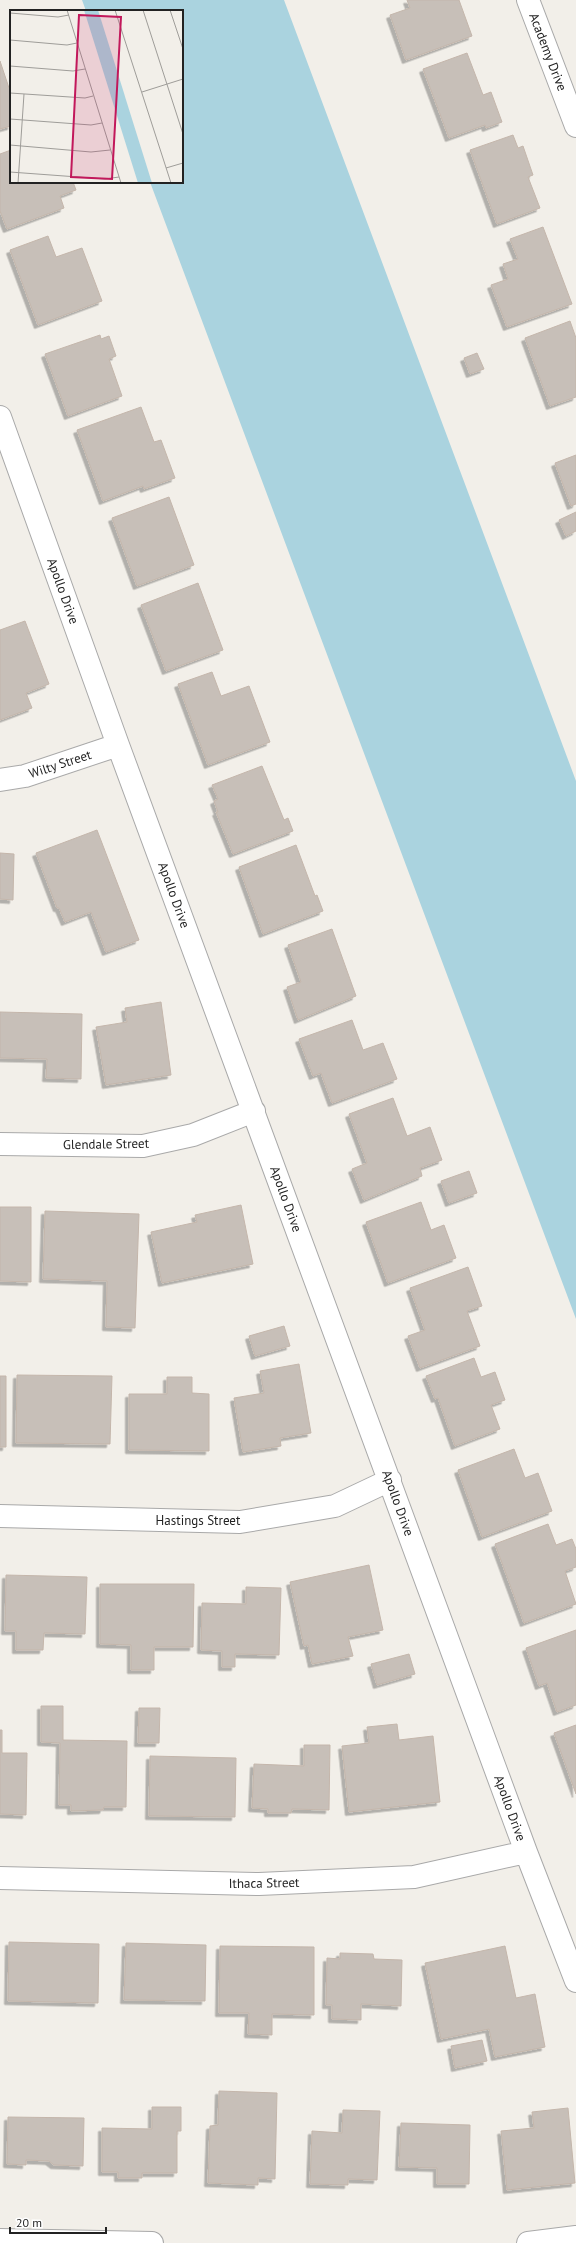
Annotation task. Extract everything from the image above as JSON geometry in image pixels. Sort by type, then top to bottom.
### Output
[{"type":"street","name":"Academy Drive","points":[[528,0],[576,126]]},
{"type":"street","name":"Apollo Drive","points":[[0,416],[118,744],[526,1852],[576,1981]]},
{"type":"street","name":"Wilty Street","points":[[0,780],[24,776],[118,744]]},
{"type":"street","name":"Glendale Street","points":[[0,1144],[143,1146],[193,1135],[254,1111]]},
{"type":"street","name":"Hastings Street","points":[[0,1516],[240,1522],[335,1506],[390,1480]]},
{"type":"street","name":"Ithaca Street","points":[[0,1878],[259,1884],[406,1878],[526,1852]]},
{"type":"street","points":[[528,2243],[576,2237]]},
{"type":"street","points":[[0,2240],[152,2243]]},
{"type":"water","points":[[82,0],[284,0],[576,781],[576,1319],[150,183],[183,183],[183,10],[86,10]]},
{"type":"building","points":[[407,0],[459,0],[472,36],[406,60],[390,15],[410,8]]},
{"type":"building","points":[[467,53],[483,95],[491,92],[502,122],[486,128],[485,125],[449,138],[423,69]]},
{"type":"building","points":[[0,61],[10,88],[10,126],[0,129]]},
{"type":"building","points":[[513,135],[518,148],[523,146],[533,175],[528,177],[540,208],[497,224],[470,150]]},
{"type":"building","points":[[10,150],[10,183],[73,183],[76,190],[60,196],[64,208],[7,229],[0,211],[0,154]]},
{"type":"building","points":[[543,227],[572,304],[507,327],[491,285],[508,279],[503,264],[518,259],[510,239]]},
{"type":"building","points":[[48,236],[56,257],[82,248],[102,301],[38,325],[10,250]]},
{"type":"building","points":[[570,321],[576,338],[576,397],[550,406],[525,338]]},
{"type":"building","points":[[100,335],[101,339],[109,336],[116,356],[109,359],[122,396],[68,416],[45,354]]},
{"type":"building","points":[[477,353],[484,369],[470,374],[464,358]]},
{"type":"building","points":[[141,407],[154,442],[161,440],[175,478],[144,489],[143,486],[103,501],[77,430]]},
{"type":"building","points":[[576,455],[576,504],[571,506],[555,463]]},
{"type":"building","points":[[169,497],[194,565],[137,586],[112,518]]},
{"type":"building","points":[[576,512],[576,531],[566,536],[559,520]]},
{"type":"building","points":[[198,583],[223,650],[166,671],[141,605]]},
{"type":"building","points":[[25,621],[49,684],[26,693],[32,708],[0,720],[0,630]]},
{"type":"building","points":[[212,672],[221,696],[249,686],[270,742],[208,765],[178,684]]},
{"type":"building","points":[[262,766],[284,820],[288,818],[293,831],[233,854],[216,812],[218,812],[214,801],[218,799],[212,785]]},
{"type":"building","points":[[97,830],[139,940],[106,952],[91,912],[65,922],[59,908],[57,908],[36,853]]},
{"type":"building","points":[[296,845],[315,896],[317,895],[323,911],[263,934],[239,867]]},
{"type":"building","points":[[0,853],[14,854],[13,900],[0,899]]},
{"type":"building","points":[[332,929],[356,996],[298,1020],[287,987],[301,982],[288,945]]},
{"type":"building","points":[[161,1002],[171,1075],[106,1085],[96,1027],[127,1022],[125,1008]]},
{"type":"building","points":[[0,1012],[82,1014],[81,1079],[46,1078],[47,1059],[0,1058]]},
{"type":"building","points":[[352,1020],[363,1050],[383,1043],[397,1079],[332,1103],[321,1073],[313,1076],[299,1039]]},
{"type":"building","points":[[393,1098],[407,1136],[430,1127],[442,1160],[420,1168],[422,1176],[364,1200],[352,1169],[367,1163],[349,1114]]},
{"type":"building","points":[[469,1171],[477,1193],[449,1203],[441,1181]]},
{"type":"building","points":[[421,1202],[431,1230],[444,1225],[456,1258],[388,1283],[366,1222]]},
{"type":"building","points":[[241,1205],[253,1264],[162,1283],[151,1232],[197,1222],[195,1215]]},
{"type":"building","points":[[0,1207],[31,1207],[31,1282],[0,1281]]},
{"type":"building","points":[[45,1211],[139,1214],[135,1328],[106,1327],[107,1281],[43,1279]]},
{"type":"building","points":[[468,1267],[482,1306],[467,1311],[480,1346],[420,1368],[408,1336],[425,1330],[410,1288]]},
{"type":"building","points":[[284,1326],[290,1346],[255,1356],[249,1336]]},
{"type":"building","points":[[474,1358],[481,1377],[495,1372],[505,1400],[491,1405],[500,1429],[455,1446],[438,1398],[435,1399],[426,1376]]},
{"type":"building","points":[[299,1364],[311,1433],[280,1438],[281,1446],[243,1452],[234,1398],[264,1393],[260,1371]]},
{"type":"building","points":[[17,1375],[112,1376],[110,1444],[16,1443]]},
{"type":"building","points":[[0,1376],[6,1376],[6,1447],[0,1447]]},
{"type":"building","points":[[167,1377],[192,1377],[192,1393],[209,1394],[209,1451],[129,1450],[129,1394],[167,1394]]},
{"type":"building","points":[[514,1449],[525,1478],[538,1473],[552,1511],[482,1537],[458,1470]]},
{"type":"building","points":[[548,1524],[556,1545],[572,1539],[576,1549],[576,1567],[565,1571],[576,1604],[524,1623],[495,1544]]},
{"type":"building","points":[[369,1565],[383,1630],[348,1637],[353,1656],[312,1664],[308,1645],[304,1646],[290,1582]]},
{"type":"building","points":[[6,1575],[87,1577],[85,1634],[44,1633],[43,1650],[16,1650],[16,1631],[5,1631]]},
{"type":"building","points":[[100,1584],[194,1584],[193,1647],[154,1647],[154,1670],[131,1670],[131,1645],[100,1644]]},
{"type":"building","points":[[246,1587],[281,1588],[279,1655],[235,1654],[235,1667],[222,1667],[222,1651],[201,1650],[202,1603],[246,1604]]},
{"type":"building","points":[[576,1630],[576,1705],[557,1712],[547,1683],[539,1686],[526,1648]]},
{"type":"building","points":[[409,1654],[415,1674],[377,1685],[371,1664]]},
{"type":"building","points":[[41,1706],[63,1706],[63,1740],[127,1741],[126,1807],[104,1807],[103,1810],[71,1811],[71,1805],[59,1805],[60,1743],[41,1742]]},
{"type":"building","points":[[139,1708],[160,1708],[159,1743],[138,1743]]},
{"type":"building","points":[[397,1724],[399,1740],[433,1736],[440,1802],[349,1812],[342,1746],[369,1743],[367,1727]]},
{"type":"building","points":[[576,1725],[576,1794],[554,1733]]},
{"type":"building","points":[[0,1730],[2,1730],[2,1753],[27,1753],[26,1815],[0,1814]]},
{"type":"building","points":[[304,1745],[330,1745],[329,1810],[292,1809],[291,1813],[268,1813],[268,1809],[252,1808],[254,1764],[304,1766]]},
{"type":"building","points":[[150,1756],[236,1758],[235,1817],[149,1816]]},
{"type":"building","points":[[9,1942],[99,1944],[98,2003],[8,2001]]},
{"type":"building","points":[[126,1943],[206,1945],[205,2001],[124,2000]]},
{"type":"building","points":[[220,1946],[314,1947],[314,2015],[272,2014],[272,2035],[248,2034],[249,2013],[219,2013]]},
{"type":"building","points":[[505,1946],[516,1998],[535,1994],[545,2047],[495,2057],[489,2029],[441,2039],[425,1963]]},
{"type":"building","points":[[340,1953],[373,1954],[374,1959],[402,1960],[401,2006],[361,2004],[361,2020],[332,2019],[332,2005],[326,2005],[327,1958],[340,1959]]},
{"type":"building","points":[[482,2040],[487,2061],[455,2068],[451,2046]]},
{"type":"building","points":[[219,2091],[277,2093],[275,2179],[258,2178],[258,2185],[208,2183],[210,2126],[218,2125]]},
{"type":"building","points":[[152,2107],[181,2107],[181,2131],[177,2131],[177,2173],[142,2173],[142,2178],[118,2178],[118,2172],[102,2172],[102,2128],[152,2129]]},
{"type":"building","points":[[568,2108],[575,2183],[507,2190],[501,2131],[534,2128],[532,2112]]},
{"type":"building","points":[[343,2110],[380,2111],[377,2180],[348,2179],[348,2185],[310,2184],[312,2131],[342,2133]]},
{"type":"building","points":[[8,2117],[84,2118],[83,2166],[54,2165],[49,2161],[26,2160],[26,2165],[7,2164]]},
{"type":"building","points":[[401,2123],[470,2125],[469,2184],[437,2184],[437,2168],[399,2167]]}]
